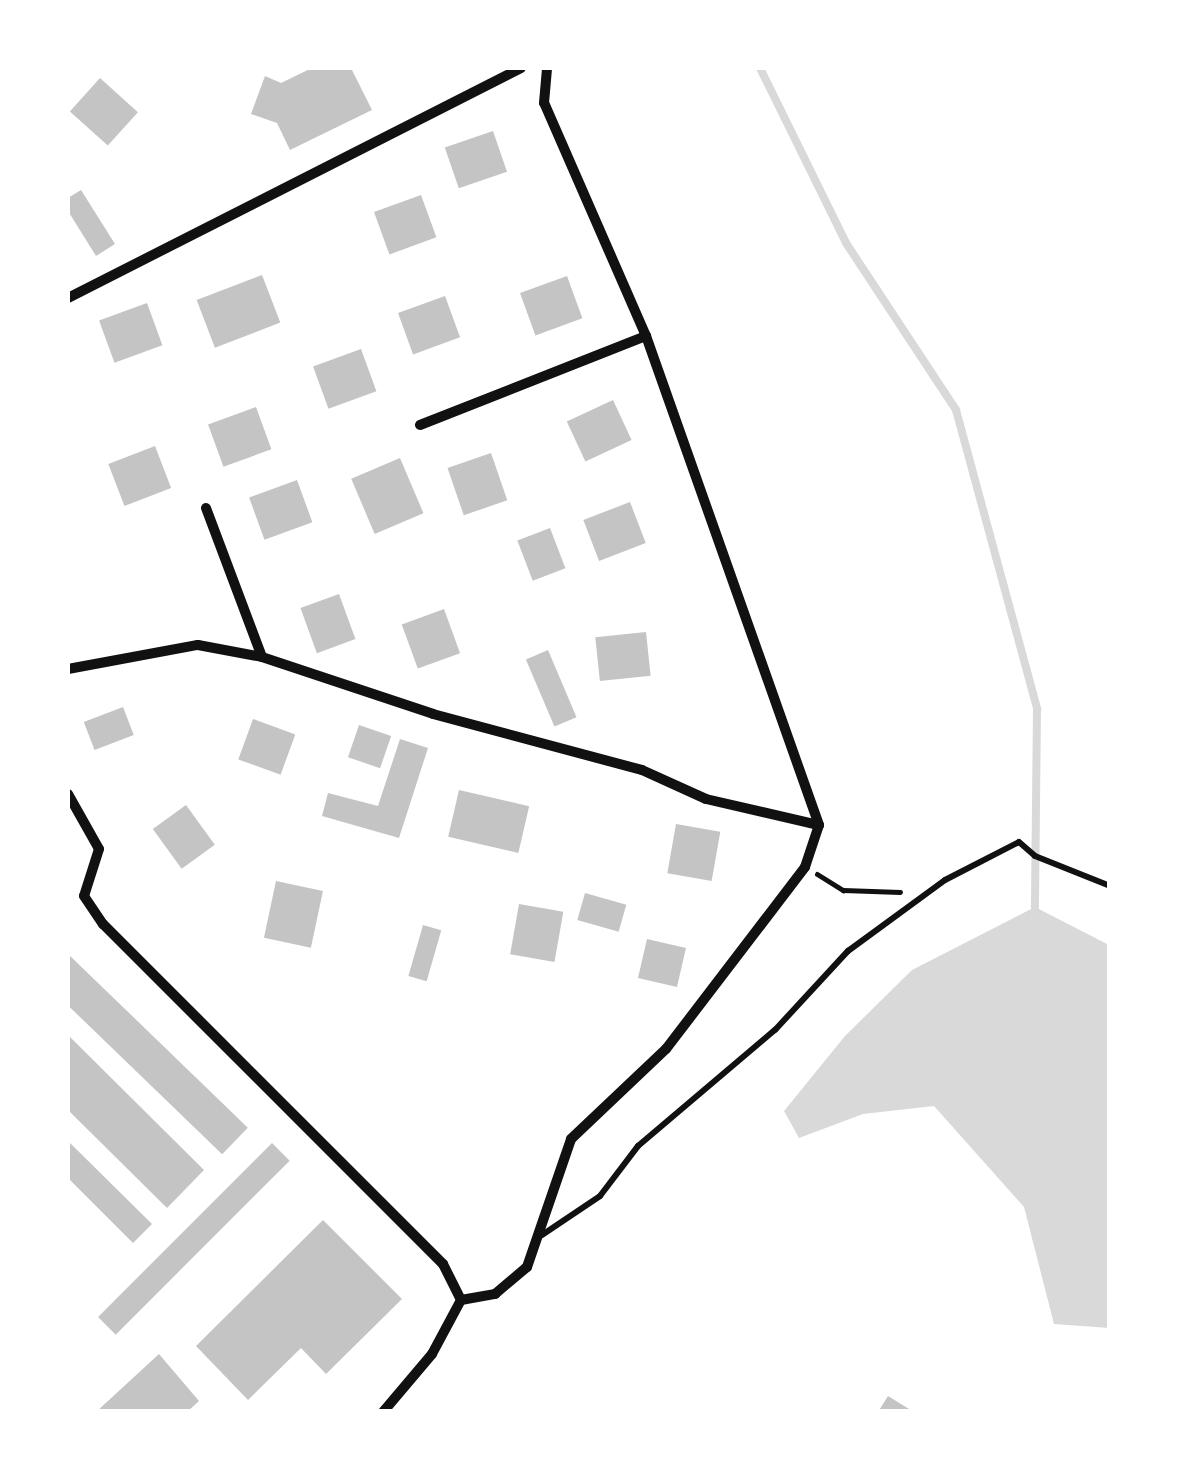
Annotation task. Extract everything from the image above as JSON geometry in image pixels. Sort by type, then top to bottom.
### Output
[{"type":"street","points":[[68,298],[521,68]]},
{"type":"street","points":[[461,1300],[495,1294],[527,1267],[542,1235],[571,1139],[666,1050],[806,867],[819,824],[646,336],[544,104],[546,68]]},
{"type":"street","points":[[420,425],[646,336]]},
{"type":"street","points":[[206,508],[262,657]]},
{"type":"street","points":[[68,669],[198,645],[262,657],[487,730],[642,770],[706,800],[819,824]]},
{"type":"street","points":[[68,794],[99,848],[84,896],[103,924],[443,1264],[461,1300]]},
{"type":"street","points":[[383,1412],[432,1354],[461,1300]]},
{"type":"lane","points":[[542,1235],[600,1196],[638,1146],[775,1030],[848,951],[944,880],[1019,842],[1034,856],[1110,886]]},
{"type":"path","points":[[806,867],[844,890],[871,896],[912,889]]},
{"type":"shaded area","points":[[1035,907],[1109,945],[1109,1328],[1054,1324],[1024,1207],[934,1106],[863,1114],[799,1138],[784,1111],[845,1036],[912,970]]},
{"type":"building","points":[[312,68],[351,68],[372,110],[290,150],[277,123],[251,114],[265,76],[281,83]]},
{"type":"building","points":[[100,78],[138,112],[108,146],[70,111]]},
{"type":"building","points":[[493,131],[507,172],[459,188],[445,148]]},
{"type":"building","points":[[81,190],[115,244],[96,256],[68,211],[68,198]]},
{"type":"building","points":[[421,195],[436,237],[389,254],[374,212]]},
{"type":"building","points":[[262,275],[280,323],[215,348],[197,300]]},
{"type":"building","points":[[567,276],[582,318],[535,335],[520,293]]},
{"type":"building","points":[[445,296],[460,337],[413,354],[398,313]]},
{"type":"building","points":[[147,303],[162,345],[114,363],[99,320]]},
{"type":"building","points":[[361,349],[376,391],[328,409],[313,366]]},
{"type":"building","points":[[613,400],[632,440],[585,461],[567,422]]},
{"type":"building","points":[[256,407],[271,449],[223,467],[208,424]]},
{"type":"building","points":[[155,446],[171,488],[124,506],[108,464]]},
{"type":"building","points":[[491,453],[507,500],[464,515],[448,468]]},
{"type":"building","points":[[400,458],[423,513],[375,534],[351,479]]},
{"type":"building","points":[[297,480],[312,522],[264,540],[249,497]]},
{"type":"building","points":[[630,502],[646,543],[599,561],[583,520]]},
{"type":"building","points":[[550,528],[565,568],[533,581],[517,541]]},
{"type":"building","points":[[339,594],[355,639],[317,653],[300,608]]},
{"type":"building","points":[[444,609],[460,653],[418,669],[402,624]]},
{"type":"building","points":[[646,632],[651,676],[600,681],[595,637]]},
{"type":"building","points":[[548,650],[577,717],[554,727],[526,659]]},
{"type":"building","points":[[123,707],[134,735],[95,750],[84,722]]},
{"type":"building","points":[[253,719],[295,734],[281,775],[238,759]]},
{"type":"building","points":[[359,725],[391,736],[380,768],[348,757]]},
{"type":"building","points":[[400,739],[428,748],[399,838],[322,816],[328,793],[378,806]]},
{"type":"building","points":[[459,790],[529,806],[518,853],[448,837]]},
{"type":"building","points":[[186,805],[215,845],[182,869],[153,829]]},
{"type":"building","points":[[676,824],[720,832],[712,881],[667,873]]},
{"type":"building","points":[[276,881],[323,891],[311,948],[264,938]]},
{"type":"building","points":[[585,893],[626,905],[619,932],[577,920]]},
{"type":"building","points":[[519,904],[563,912],[554,962],[510,954]]},
{"type":"building","points":[[423,925],[441,930],[427,981],[408,976]]},
{"type":"building","points":[[647,939],[686,948],[677,987],[638,978]]},
{"type":"building","points":[[68,954],[248,1128],[222,1154],[68,1005]]},
{"type":"building","points":[[68,1035],[204,1170],[167,1208],[68,1110]]},
{"type":"building","points":[[68,1141],[152,1224],[133,1243],[68,1178]]},
{"type":"building","points":[[272,1143],[290,1161],[116,1335],[98,1317]]},
{"type":"building","points":[[323,1220],[402,1299],[326,1374],[301,1348],[248,1400],[196,1346]]},
{"type":"building","points":[[159,1354],[199,1401],[187,1412],[96,1412]]},
{"type":"building","points":[[888,1396],[914,1412],[878,1412]]},
{"type":"waterway","points":[[760,68],[846,243],[956,410],[1037,709],[1035,907]]}]
